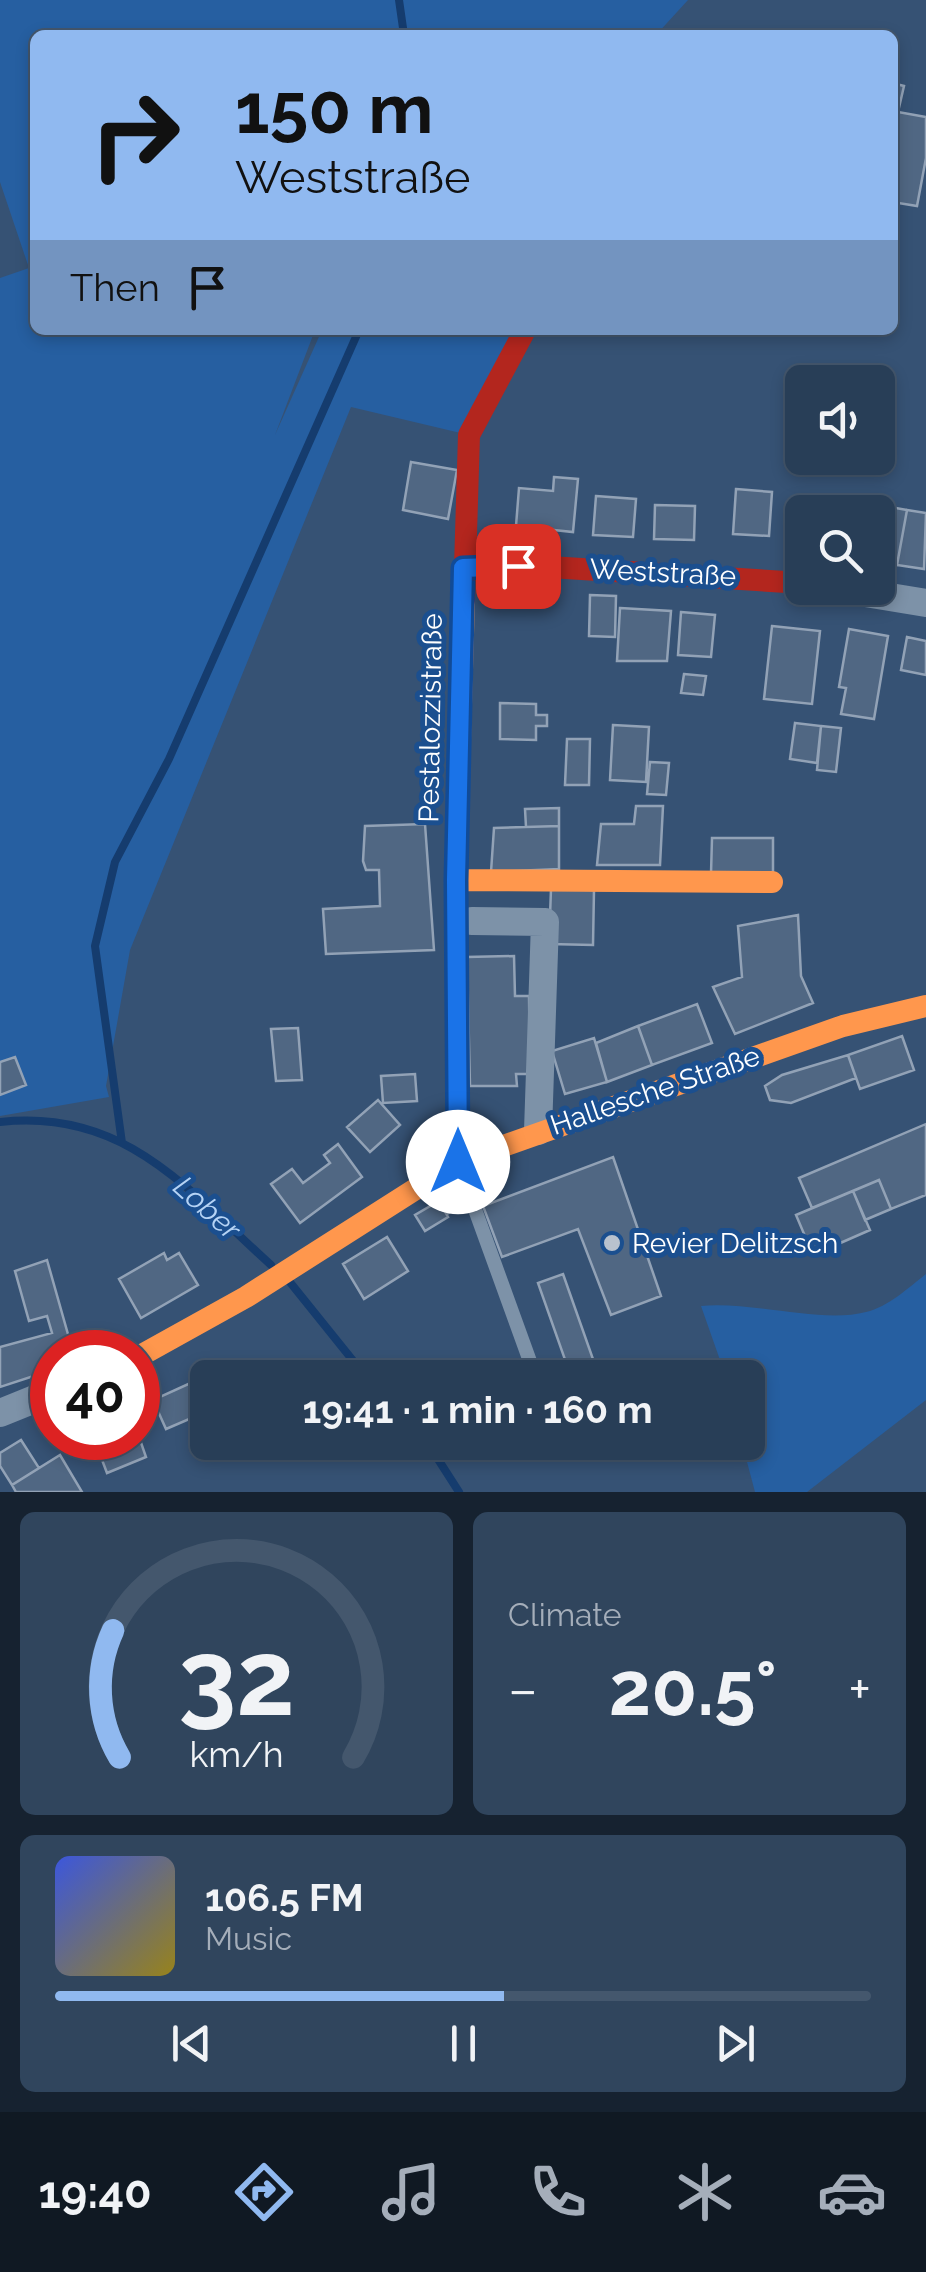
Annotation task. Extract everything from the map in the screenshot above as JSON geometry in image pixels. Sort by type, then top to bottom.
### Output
[{"type":"street","name":"Pestalozzistraße","points":[[458,1162],[456,880],[469,436],[522,335]]},
{"type":"street","name":"Weststraße","points":[[463,568],[558,567],[785,582]]},
{"type":"street","points":[[895,598],[926,603]]},
{"type":"street","points":[[456,880],[772,882]]},
{"type":"street","points":[[472,921],[546,922],[538,1131]]},
{"type":"street","name":"Hallesche Straße","points":[[160,1344],[246,1297],[458,1162],[843,1026],[926,1006]]},
{"type":"street","points":[[0,1414],[30,1401]]},
{"type":"lane","points":[[458,1162],[530,1360]]},
{"type":"shaded area","points":[[0,0],[688,0],[661,30],[30,30],[30,335],[313,335],[275,435],[320,335],[522,335],[469,435],[351,407],[130,950],[106,1086],[109,1097],[0,1116],[0,278],[29,268],[0,182]]},
{"type":"shaded area","points":[[926,1274],[926,1400],[807,1492],[755,1492],[747,1460],[765,1460],[765,1360],[720,1360],[701,1306],[848,1315],[882,1306]]},
{"type":"building","points":[[898,84],[904,86],[898,112]]},
{"type":"building","points":[[898,112],[926,117],[926,158],[917,206],[898,203]]},
{"type":"building","points":[[411,462],[457,470],[448,519],[403,510]]},
{"type":"building","points":[[554,477],[578,479],[573,532],[516,526],[519,488],[553,491]]},
{"type":"building","points":[[736,489],[772,492],[769,536],[733,534]]},
{"type":"building","points":[[596,496],[636,499],[633,537],[593,535]]},
{"type":"building","points":[[655,505],[695,506],[694,540],[654,539]]},
{"type":"building","points":[[895,508],[907,510],[895,565]]},
{"type":"building","points":[[907,510],[926,513],[924,569],[897,565]]},
{"type":"building","points":[[590,595],[616,596],[615,637],[589,636]]},
{"type":"building","points":[[620,608],[671,611],[667,661],[617,661]]},
{"type":"building","points":[[681,612],[715,615],[711,657],[678,655]]},
{"type":"building","points":[[772,626],[820,631],[812,704],[764,699]]},
{"type":"building","points":[[849,629],[888,636],[874,719],[841,714],[846,688],[839,687]]},
{"type":"building","points":[[907,637],[926,641],[926,675],[901,670]]},
{"type":"building","points":[[684,674],[706,676],[703,695],[681,693]]},
{"type":"building","points":[[500,703],[536,704],[536,715],[547,715],[547,726],[536,726],[536,740],[500,739]]},
{"type":"building","points":[[795,723],[821,726],[817,763],[790,759]]},
{"type":"building","points":[[613,725],[649,727],[646,782],[610,780]]},
{"type":"building","points":[[821,726],[841,728],[836,772],[817,770]]},
{"type":"building","points":[[567,739],[590,739],[589,785],[565,785]]},
{"type":"building","points":[[650,762],[669,763],[666,795],[647,794]]},
{"type":"building","points":[[636,806],[663,806],[660,865],[597,865],[601,824],[634,824]]},
{"type":"building","points":[[559,808],[559,826],[526,827],[525,809]]},
{"type":"building","points":[[425,824],[434,950],[326,954],[323,909],[380,906],[379,870],[366,870],[363,861],[365,826]]},
{"type":"building","points":[[559,826],[559,869],[491,872],[494,828]]},
{"type":"building","points":[[712,838],[773,838],[773,875],[711,874]]},
{"type":"building","points":[[551,889],[594,890],[593,945],[549,944]]},
{"type":"building","points":[[798,915],[801,976],[813,1003],[735,1034],[713,987],[742,977],[738,926]]},
{"type":"building","points":[[514,956],[515,996],[529,996],[530,1074],[516,1074],[517,1086],[470,1086],[467,957]]},
{"type":"building","points":[[697,1004],[712,1043],[652,1065],[638,1026]]},
{"type":"building","points":[[638,1026],[652,1065],[607,1082],[596,1043]]},
{"type":"building","points":[[298,1028],[302,1080],[276,1081],[271,1029]]},
{"type":"building","points":[[902,1036],[914,1070],[860,1089],[848,1055]]},
{"type":"building","points":[[594,1038],[607,1082],[565,1094],[552,1051]]},
{"type":"building","points":[[848,1055],[856,1078],[791,1103],[770,1100],[765,1086],[782,1075]]},
{"type":"building","points":[[15,1057],[26,1085],[0,1095],[0,1062]]},
{"type":"building","points":[[415,1074],[417,1101],[383,1103],[381,1076]]},
{"type":"building","points":[[378,1100],[400,1125],[370,1152],[347,1127]]},
{"type":"building","points":[[926,1124],[926,1195],[891,1209],[879,1180],[812,1208],[799,1178]]},
{"type":"building","points":[[338,1144],[362,1177],[300,1223],[271,1184],[292,1169],[303,1183],[330,1163],[324,1155]]},
{"type":"building","name":"Revier Delitzsch","points":[[613,1157],[661,1296],[611,1315],[578,1229],[502,1257],[483,1206]]},
{"type":"building","points":[[879,1180],[891,1209],[865,1220],[853,1191]]},
{"type":"building","points":[[456,1190],[462,1205],[447,1214],[439,1201]]},
{"type":"building","points":[[853,1191],[870,1230],[813,1255],[796,1215]]},
{"type":"building","points":[[439,1201],[448,1217],[425,1231],[415,1215]]},
{"type":"building","points":[[387,1237],[408,1271],[364,1299],[343,1264]]},
{"type":"building","points":[[164,1253],[167,1260],[179,1253],[198,1285],[141,1318],[119,1279]]},
{"type":"building","points":[[47,1260],[67,1330],[51,1330],[47,1316],[29,1321],[15,1271]]},
{"type":"building","points":[[563,1274],[593,1360],[565,1360],[538,1283]]},
{"type":"building","points":[[30,1339],[30,1377],[0,1387],[0,1347]]},
{"type":"building","points":[[190,1383],[190,1419],[166,1429],[160,1416],[160,1397]]},
{"type":"building","points":[[21,1440],[30,1460],[39,1468],[12,1485],[0,1466],[0,1453]]},
{"type":"building","points":[[52,1460],[63,1460],[82,1492],[16,1492],[12,1485]]},
{"type":"building","points":[[102,1460],[139,1460],[107,1473]]},
{"type":"waterway","points":[[399,0],[403,30]]},
{"type":"waterway","points":[[122,1143],[95,946],[115,862],[169,759],[357,335]]},
{"type":"waterway","name":"Lober","points":[[0,1122],[44,1121],[83,1128],[118,1141],[181,1183],[271,1265]]},
{"type":"waterway","name":"Lober","points":[[289,1281],[353,1360]]},
{"type":"waterway","name":"Lober","points":[[439,1460],[459,1492]]},
{"type":"traffic: slow","points":[[458,1162],[456,880],[464,600]]},
{"type":"traffic: slow","points":[[456,880],[772,882]]},
{"type":"traffic: slow","points":[[160,1345],[246,1297],[458,1162],[843,1026],[926,1006]]},
{"type":"traffic: jam","points":[[464,600],[469,435],[522,335]]},
{"type":"traffic: jam","points":[[463,568],[518,565],[785,582]]},
{"type":"place","name":"Revier Delitzsch","points":[[612,1243]]},
{"type":"route","points":[[458,1162],[456,880],[463,568],[518,566]]}]
